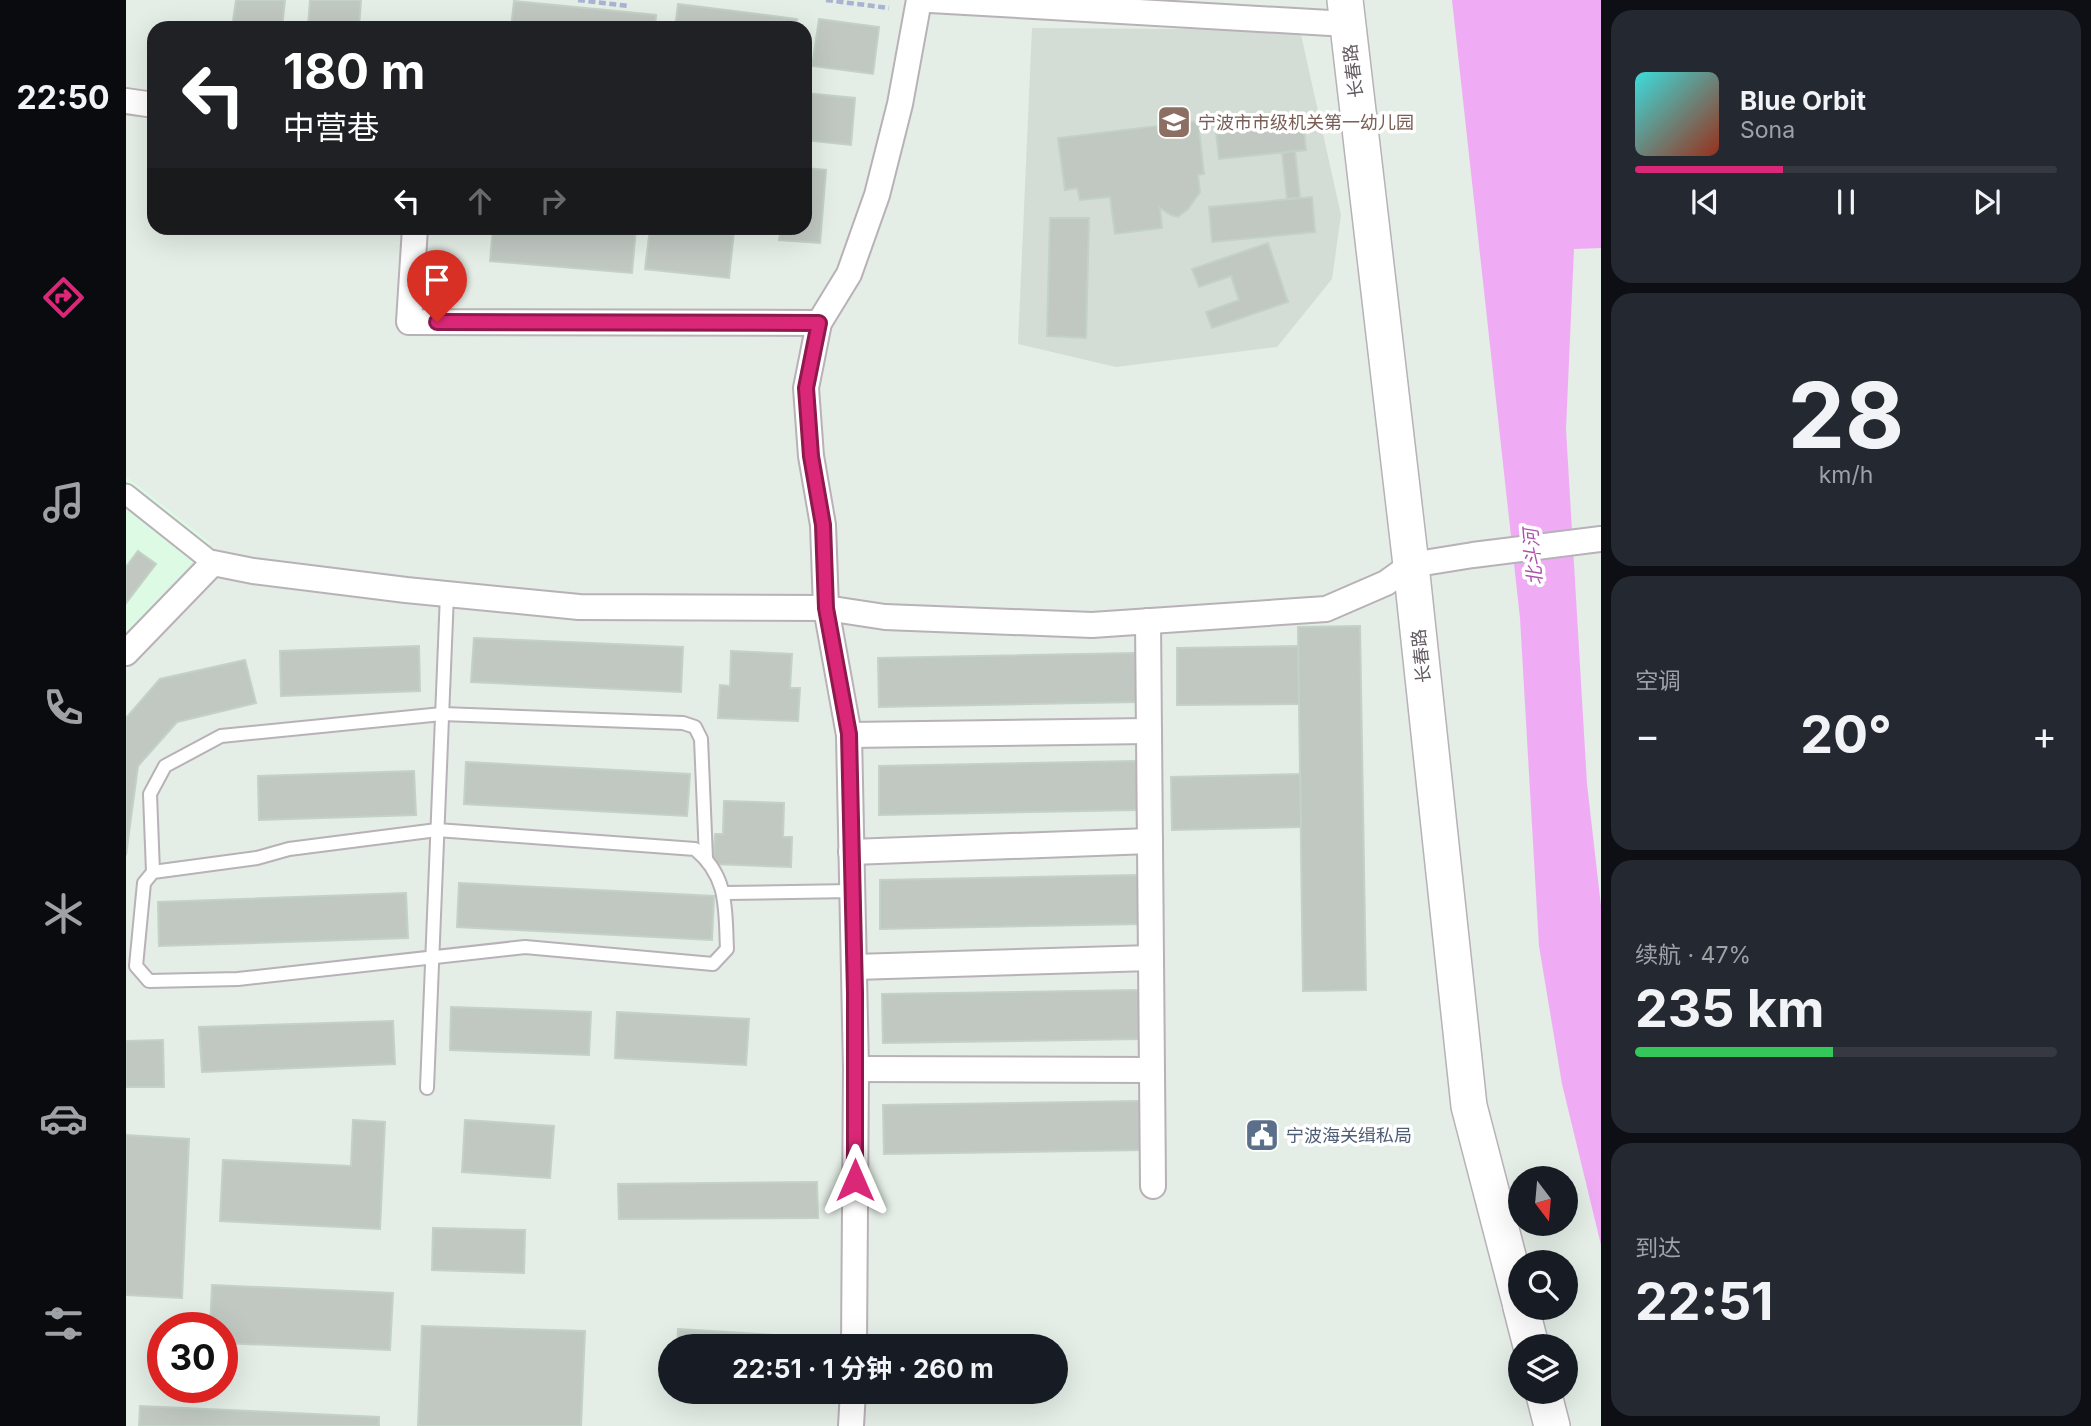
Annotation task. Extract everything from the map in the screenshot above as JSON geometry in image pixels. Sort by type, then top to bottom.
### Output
[{"type":"main road","name":"长春路","points":[[1346,12],[1411,565],[1469,1106],[1508,1257]]},
{"type":"main road","points":[[1546,1404],[1552,1426]]},
{"type":"street","points":[[854,1334],[856,1069],[849,734],[826,608],[823,525],[811,456],[806,388],[819,323],[849,274],[877,195],[922,4],[1346,12]]},
{"type":"street","points":[[126,102],[147,104]]},
{"type":"street","points":[[415,235],[409,322],[819,323]]},
{"type":"street","points":[[126,494],[213,563],[253,571],[579,607],[826,608],[885,617],[1092,625],[1325,609],[1386,583],[1411,565],[1598,540]]},
{"type":"street","points":[[126,653],[213,563]]},
{"type":"street","points":[[1148,621],[1153,1186]]},
{"type":"street","points":[[849,734],[1149,731]]},
{"type":"street","points":[[851,852],[1150,841]]},
{"type":"street","points":[[855,967],[1151,958]]},
{"type":"street","points":[[856,1069],[1151,1070]]},
{"type":"street","points":[[851,1426],[852,1404]]},
{"type":"lane","points":[[427,1088],[447,594]]},
{"type":"lane","points":[[153,872],[257,858],[289,849],[437,830],[695,849],[706,858],[724,893],[727,949],[713,964],[525,947],[237,979],[149,981],[136,966],[144,883],[153,872],[150,794],[165,766],[221,736],[442,714],[683,723],[695,727],[701,739],[706,858]]},
{"type":"lane","points":[[724,893],[852,891]]},
{"type":"path","points":[[578,0],[628,6]]},
{"type":"path","points":[[826,0],[922,4]]},
{"type":"shaded area","name":"宁波市市级机关第一幼儿园","points":[[1032,28],[1300,30],[1341,215],[1332,279],[1277,347],[1116,367],[1018,344]]},
{"type":"shaded area","points":[[126,476],[211,543],[126,633]]},
{"type":"water","name":"北斗河","points":[[1452,0],[1601,0],[1601,248],[1574,249],[1566,429],[1587,784],[1601,906],[1601,1245],[1562,1084],[1539,946],[1520,618]]},
{"type":"building","points":[[236,0],[285,0],[283,21],[233,21]]},
{"type":"building","points":[[310,0],[361,0],[360,21],[308,21]]},
{"type":"building","points":[[514,1],[656,15],[656,21],[512,21]]},
{"type":"building","points":[[678,4],[797,19],[797,21],[676,21]]},
{"type":"building","points":[[819,19],[879,27],[873,74],[812,66]]},
{"type":"building","points":[[812,94],[855,98],[851,145],[812,141]]},
{"type":"building","points":[[1302,114],[1306,150],[1219,159],[1215,123]]},
{"type":"building","points":[[1198,121],[1204,174],[1198,175],[1200,192],[1188,209],[1178,217],[1160,208],[1162,228],[1115,234],[1110,197],[1080,200],[1077,188],[1065,190],[1058,138]]},
{"type":"building","points":[[1295,151],[1300,198],[1287,199],[1282,153]]},
{"type":"building","points":[[812,169],[826,170],[820,243],[779,240],[780,235],[812,235]]},
{"type":"building","points":[[1312,197],[1315,232],[1212,242],[1209,207]]},
{"type":"building","points":[[1050,218],[1089,218],[1086,338],[1047,336]]},
{"type":"building","points":[[492,235],[635,235],[632,273],[490,261]]},
{"type":"building","points":[[649,235],[734,235],[729,278],[645,269]]},
{"type":"building","points":[[1268,243],[1288,302],[1212,328],[1206,312],[1239,300],[1231,276],[1199,287],[1192,269]]},
{"type":"building","points":[[138,551],[156,564],[126,603],[126,567]]},
{"type":"building","points":[[1360,626],[1366,990],[1303,991],[1298,627]]},
{"type":"building","points":[[474,638],[683,647],[681,692],[471,682]]},
{"type":"building","points":[[419,646],[420,691],[281,696],[280,651]]},
{"type":"building","points":[[1298,646],[1299,704],[1177,705],[1177,648]]},
{"type":"building","points":[[731,651],[792,654],[790,688],[800,688],[798,721],[718,718],[720,685],[730,686]]},
{"type":"building","points":[[1136,653],[1137,702],[879,707],[878,658]]},
{"type":"building","points":[[245,660],[256,703],[177,722],[138,766],[126,855],[126,718],[160,679]]},
{"type":"building","points":[[1137,761],[1137,810],[879,815],[879,766]]},
{"type":"building","points":[[466,762],[690,774],[687,816],[464,804]]},
{"type":"building","points":[[414,771],[416,815],[259,820],[258,776]]},
{"type":"building","points":[[1300,774],[1301,827],[1172,830],[1171,777]]},
{"type":"building","points":[[724,801],[784,803],[783,837],[792,837],[791,867],[713,864],[715,834],[723,834]]},
{"type":"building","points":[[1138,875],[1138,924],[880,929],[880,880]]},
{"type":"building","points":[[459,883],[714,896],[712,940],[457,927]]},
{"type":"building","points":[[406,893],[408,938],[159,946],[158,902]]},
{"type":"building","points":[[1140,990],[1141,1039],[883,1043],[882,994]]},
{"type":"building","points":[[451,1007],[591,1012],[589,1055],[450,1050]]},
{"type":"building","points":[[617,1012],[749,1019],[746,1065],[615,1058]]},
{"type":"building","points":[[393,1021],[395,1064],[202,1072],[199,1027]]},
{"type":"building","points":[[163,1040],[164,1087],[126,1087],[126,1041]]},
{"type":"building","points":[[1141,1101],[1142,1150],[884,1154],[883,1105]]},
{"type":"building","points":[[353,1120],[385,1122],[380,1229],[220,1221],[223,1160],[351,1166]]},
{"type":"building","points":[[465,1120],[554,1126],[550,1178],[462,1172]]},
{"type":"building","points":[[126,1135],[189,1139],[182,1298],[126,1295]]},
{"type":"building","points":[[817,1182],[818,1218],[619,1219],[618,1184]]},
{"type":"building","points":[[433,1228],[525,1230],[524,1273],[432,1270]]},
{"type":"building","points":[[212,1285],[393,1293],[390,1350],[238,1344],[238,1312],[211,1312]]},
{"type":"building","points":[[422,1326],[585,1331],[581,1426],[418,1426]]},
{"type":"building","points":[[678,1329],[759,1334],[678,1334]]},
{"type":"building","points":[[140,1406],[379,1417],[379,1426],[139,1426]]},
{"type":"place","name":"宁波市市级机关第一幼儿园","points":[[1174,122]]},
{"type":"place","name":"宁波海关缉私局","points":[[1262,1135]]},
{"type":"route","points":[[437,322],[819,323],[806,388],[811,456],[823,525],[826,608],[849,734],[855,993],[855,1180]]}]
